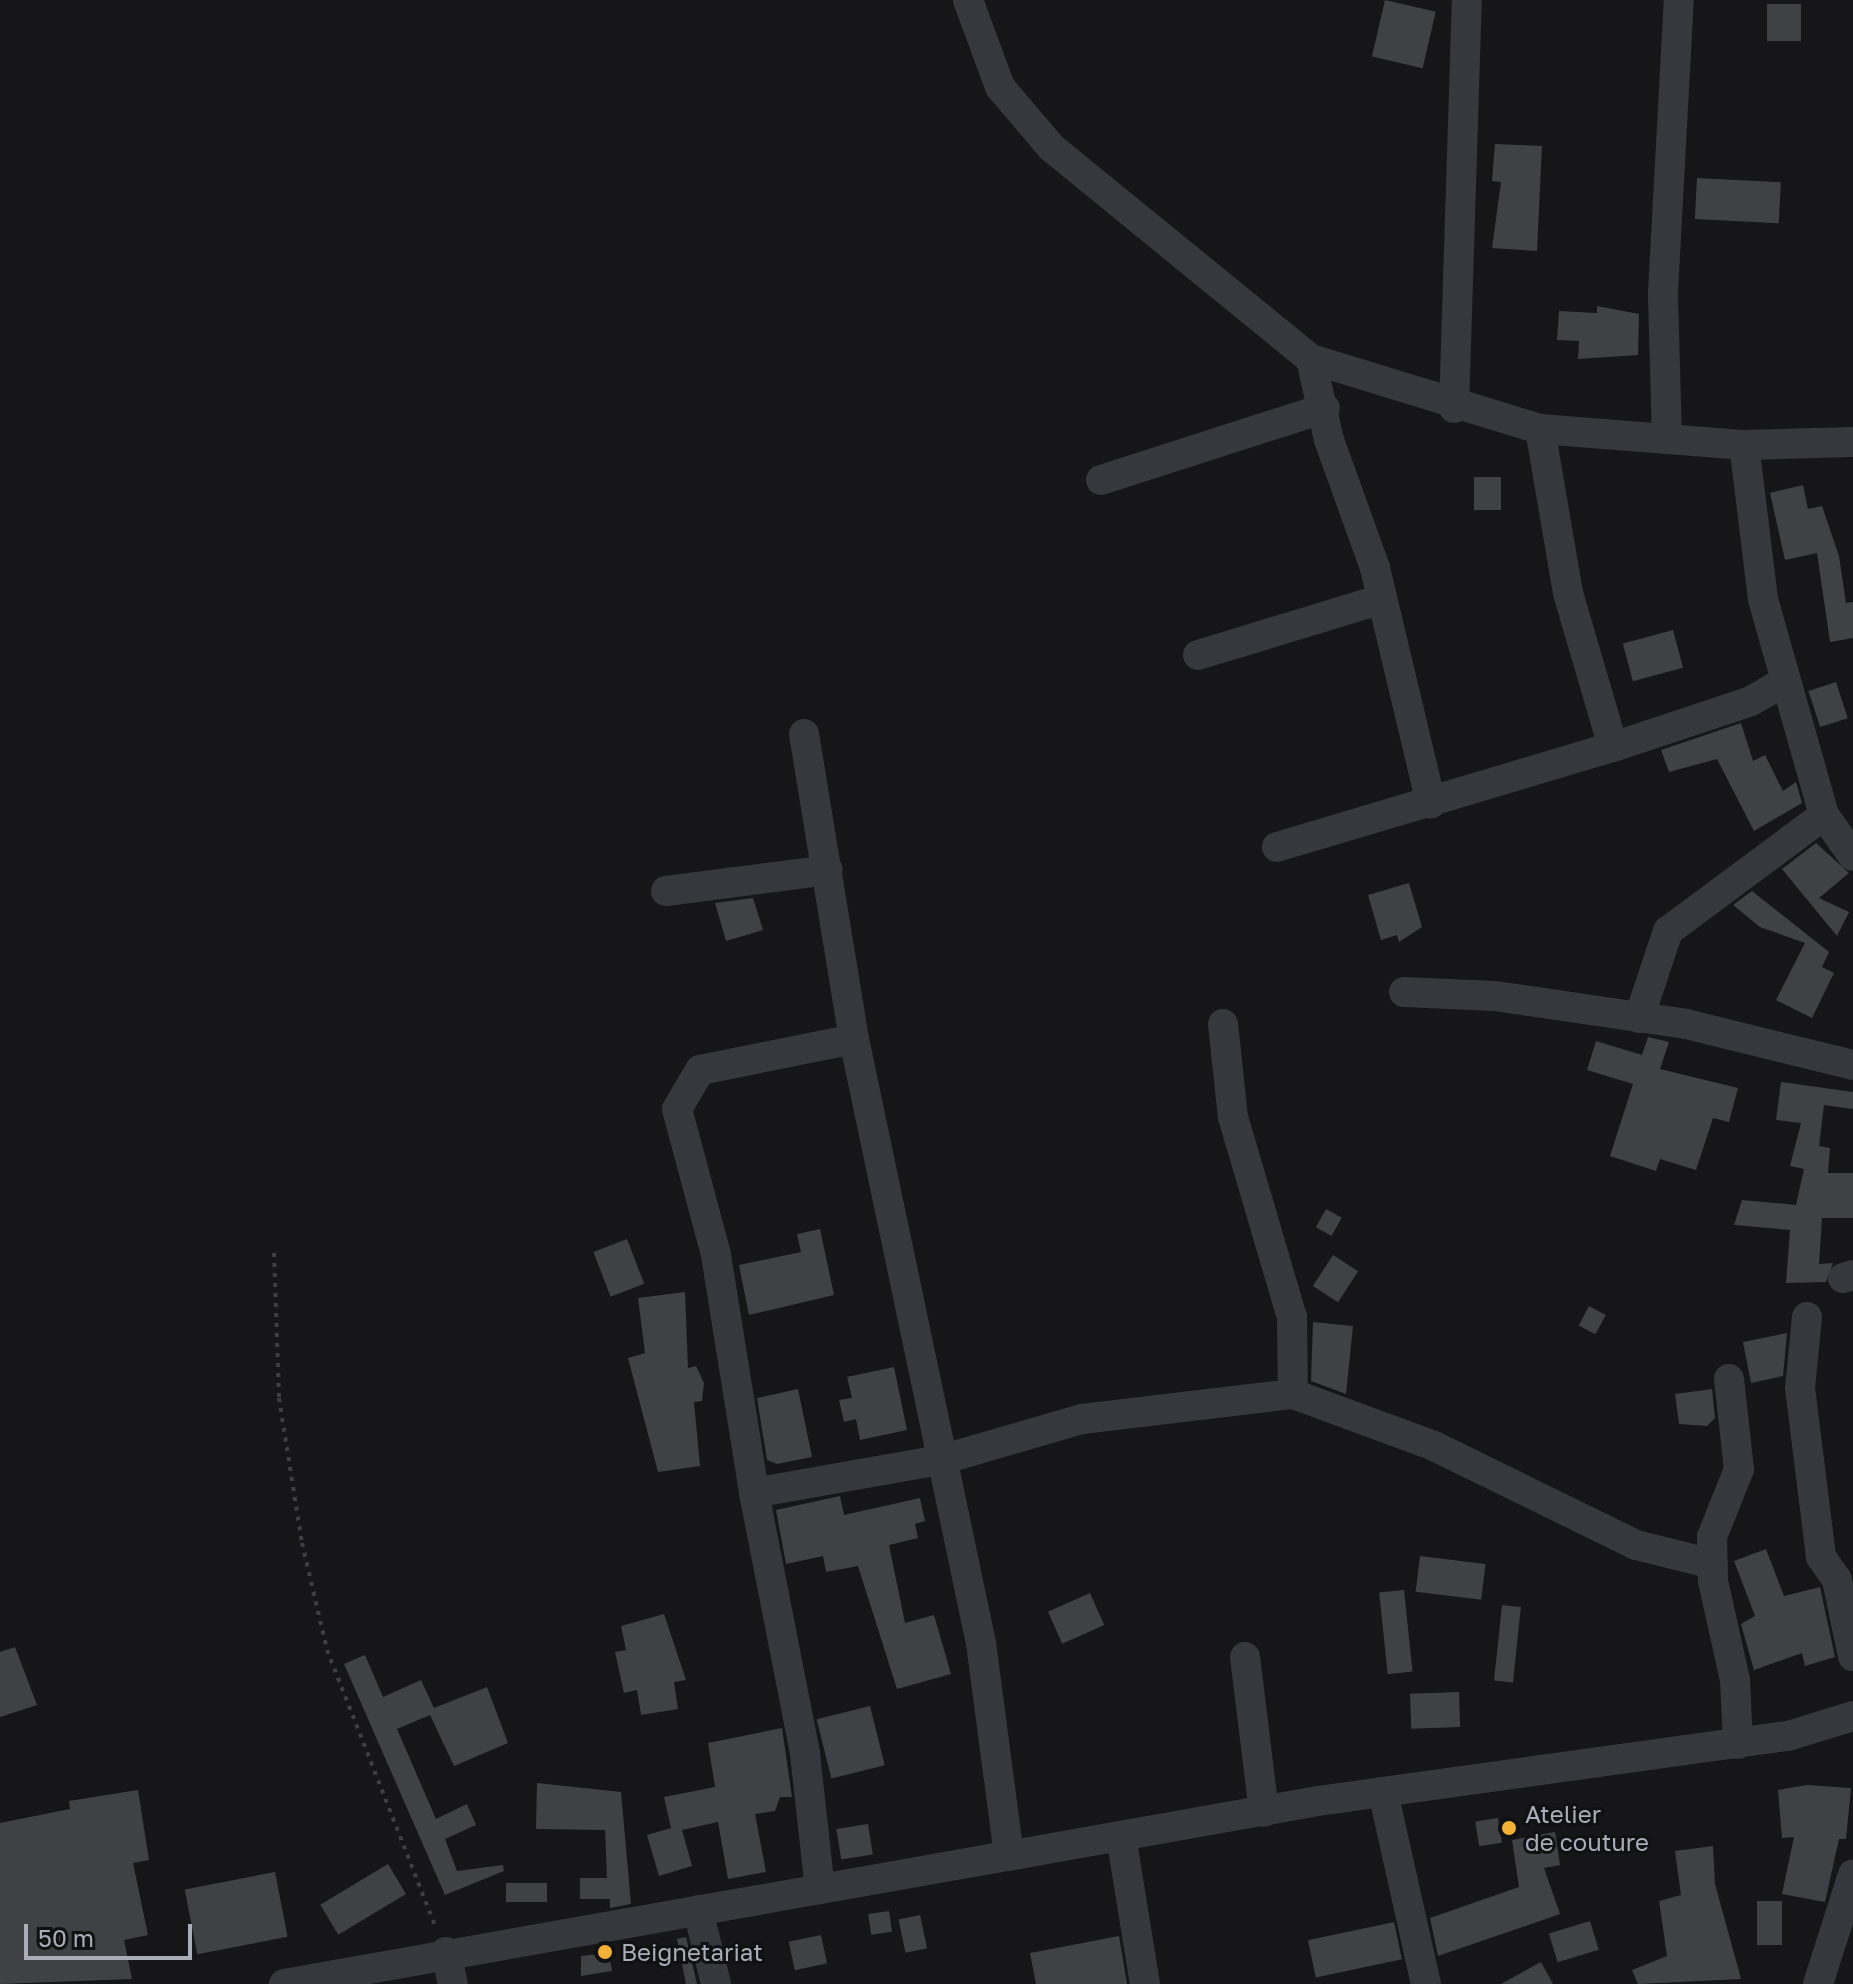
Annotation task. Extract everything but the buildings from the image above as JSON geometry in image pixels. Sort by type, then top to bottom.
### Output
[{"type":"street","points":[[968,0],[1000,87],[1052,148],[1311,359],[1454,408],[1540,429],[1744,445],[1853,442]]},
{"type":"street","points":[[1454,408],[1467,0]]},
{"type":"street","points":[[1667,439],[1663,292],[1679,0]]},
{"type":"street","points":[[1311,359],[1382,599],[1431,803]]},
{"type":"street","points":[[1101,480],[1325,408]]},
{"type":"street","points":[[1540,429],[1568,593],[1613,747]]},
{"type":"street","points":[[1744,445],[1755,548],[1784,682],[1824,815],[1853,856]]},
{"type":"street","points":[[1198,655],[1382,599]]},
{"type":"street","points":[[1277,847],[1613,747],[1751,701],[1784,682]]},
{"type":"street","points":[[804,734],[854,1039],[928,1414],[944,1459],[981,1643],[1009,1856]]},
{"type":"street","points":[[1639,1018],[1668,931],[1824,815]]},
{"type":"street","points":[[666,891],[828,870]]},
{"type":"street","points":[[1404,992],[1495,996],[1639,1018],[1853,1065]]},
{"type":"street","points":[[1223,1024],[1233,1117],[1292,1317],[1293,1394]]},
{"type":"street","points":[[820,1889],[805,1754],[754,1493],[716,1255],[677,1109],[700,1070],[854,1039]]},
{"type":"street","points":[[1807,1317],[1800,1388],[1821,1557],[1837,1580],[1853,1656]]},
{"type":"street","points":[[1729,1379],[1739,1469],[1721,1502],[1713,1564],[1735,1680],[1738,1744]]},
{"type":"street","points":[[754,1493],[944,1459],[1082,1419],[1293,1394],[1434,1446],[1636,1545],[1713,1564]]},
{"type":"street","points":[[1245,1657],[1264,1812]]},
{"type":"street","points":[[284,1984],[446,1952],[1383,1792],[1738,1744],[1853,1716]]},
{"type":"street","points":[[1383,1792],[1426,1984]]},
{"type":"street","points":[[1121,1836],[1145,1984]]},
{"type":"street","points":[[1818,1984],[1853,1874]]},
{"type":"street","points":[[698,1910],[716,1984]]},
{"type":"street","points":[[446,1952],[453,1984]]},
{"type":"path","points":[[274,1253],[279,1398],[324,1634],[446,1952]]},
{"type":"place","name":"Atelier de couture","points":[[1509,1828]]},
{"type":"place","name":"Beignetariat","points":[[605,1952]]}]
